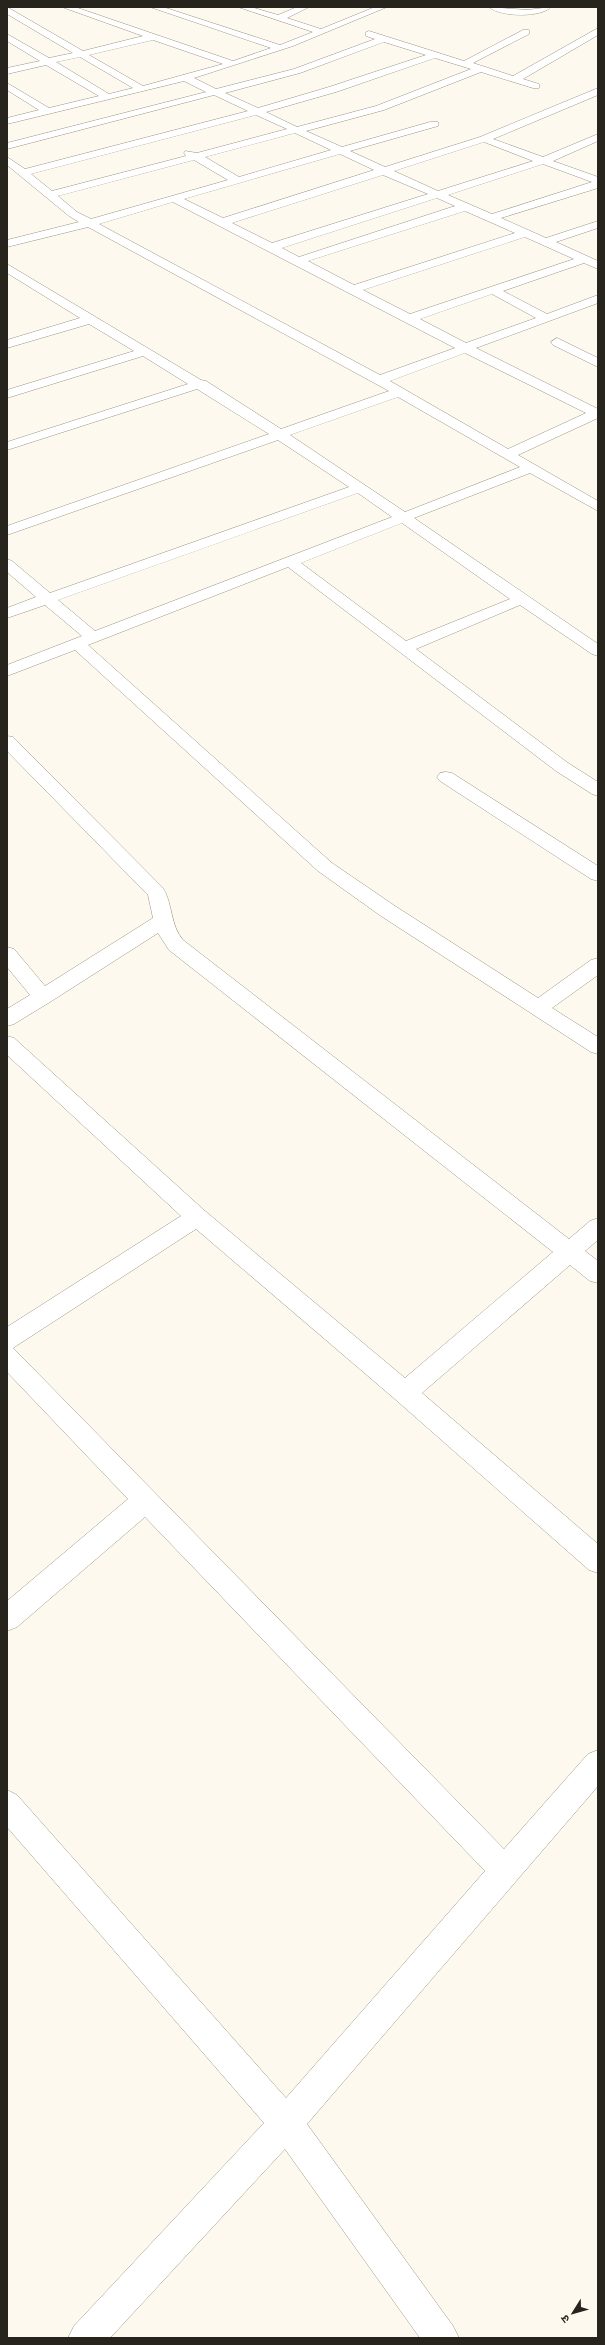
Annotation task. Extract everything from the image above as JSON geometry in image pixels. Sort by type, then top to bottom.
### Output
[{"type":"street","points":[[66,7],[233,64]]},
{"type":"street","points":[[154,7],[280,48]]},
{"type":"street","points":[[242,7],[321,32]]},
{"type":"street","points":[[277,19],[305,7]]},
{"type":"street","points":[[7,121],[185,78],[233,64],[280,48],[383,7]]},
{"type":"street","points":[[493,7],[523,14],[533,13],[547,7]]},
{"type":"street","points":[[9,11],[24,10]]},
{"type":"street","points":[[9,11],[141,89]]},
{"type":"street","points":[[7,24],[24,20]]},
{"type":"street","points":[[340,25],[536,86]]},
{"type":"street","points":[[515,79],[598,31]]},
{"type":"street","points":[[465,64],[526,32]]},
{"type":"street","points":[[7,71],[153,36]]},
{"type":"street","points":[[7,37],[107,97]]},
{"type":"street","points":[[7,146],[216,93],[325,62],[383,38]]},
{"type":"street","points":[[10,179],[352,84],[434,55]]},
{"type":"street","points":[[50,195],[380,108],[480,69]]},
{"type":"street","points":[[185,78],[342,152],[598,265]]},
{"type":"street","points":[[7,86],[48,112]]},
{"type":"street","points":[[223,222],[382,170],[484,139],[595,95]]},
{"type":"street","points":[[120,117],[133,124]]},
{"type":"street","points":[[7,244],[175,199],[342,152],[434,124]]},
{"type":"street","points":[[146,130],[239,181]]},
{"type":"street","points":[[272,247],[543,161],[598,137]]},
{"type":"street","points":[[484,139],[598,181]]},
{"type":"street","points":[[7,160],[73,214],[379,380],[598,507]]},
{"type":"street","points":[[491,218],[598,184]]},
{"type":"street","points":[[175,199],[272,247],[464,349],[598,414]]},
{"type":"street","points":[[298,261],[465,207]]},
{"type":"street","points":[[545,242],[598,224]]},
{"type":"street","points":[[352,289],[525,233]]},
{"type":"street","points":[[409,319],[584,259]]},
{"type":"street","points":[[7,268],[88,320],[201,384],[280,435],[598,651]]},
{"type":"street","points":[[493,290],[546,318]]},
{"type":"street","points":[[379,380],[598,299]]},
{"type":"street","points":[[7,344],[88,320]]},
{"type":"street","points":[[557,342],[598,363]]},
{"type":"street","points":[[7,394],[144,352]]},
{"type":"street","points":[[7,446],[201,384]]},
{"type":"street","points":[[7,531],[399,392]]},
{"type":"street","points":[[508,454],[598,414]]},
{"type":"street","points":[[7,671],[531,468]]},
{"type":"street","points":[[7,613],[359,488]]},
{"type":"street","points":[[289,561],[562,767],[598,790]]},
{"type":"street","points":[[7,564],[47,599],[85,641],[325,867],[388,911],[598,1047]]},
{"type":"street","points":[[404,648],[522,599]]},
{"type":"street","points":[[580,639],[598,629]]},
{"type":"street","points":[[7,741],[156,892],[161,904],[162,921],[166,934],[176,945],[598,1274]]},
{"type":"street","points":[[446,777],[598,874]]},
{"type":"street","points":[[7,1019],[162,921]]},
{"type":"street","points":[[7,954],[43,997]]},
{"type":"street","points":[[538,1008],[598,965]]},
{"type":"street","points":[[7,1043],[197,1217],[405,1393],[598,1561]]},
{"type":"street","points":[[7,1340],[197,1217]]},
{"type":"street","points":[[405,1393],[598,1227]]},
{"type":"street","points":[[7,1356],[505,1871]]},
{"type":"street","points":[[7,1618],[146,1500]]},
{"type":"street","points":[[86,2338],[286,2123],[598,1764]]},
{"type":"street","points":[[7,1805],[286,2123],[442,2338]]}]
